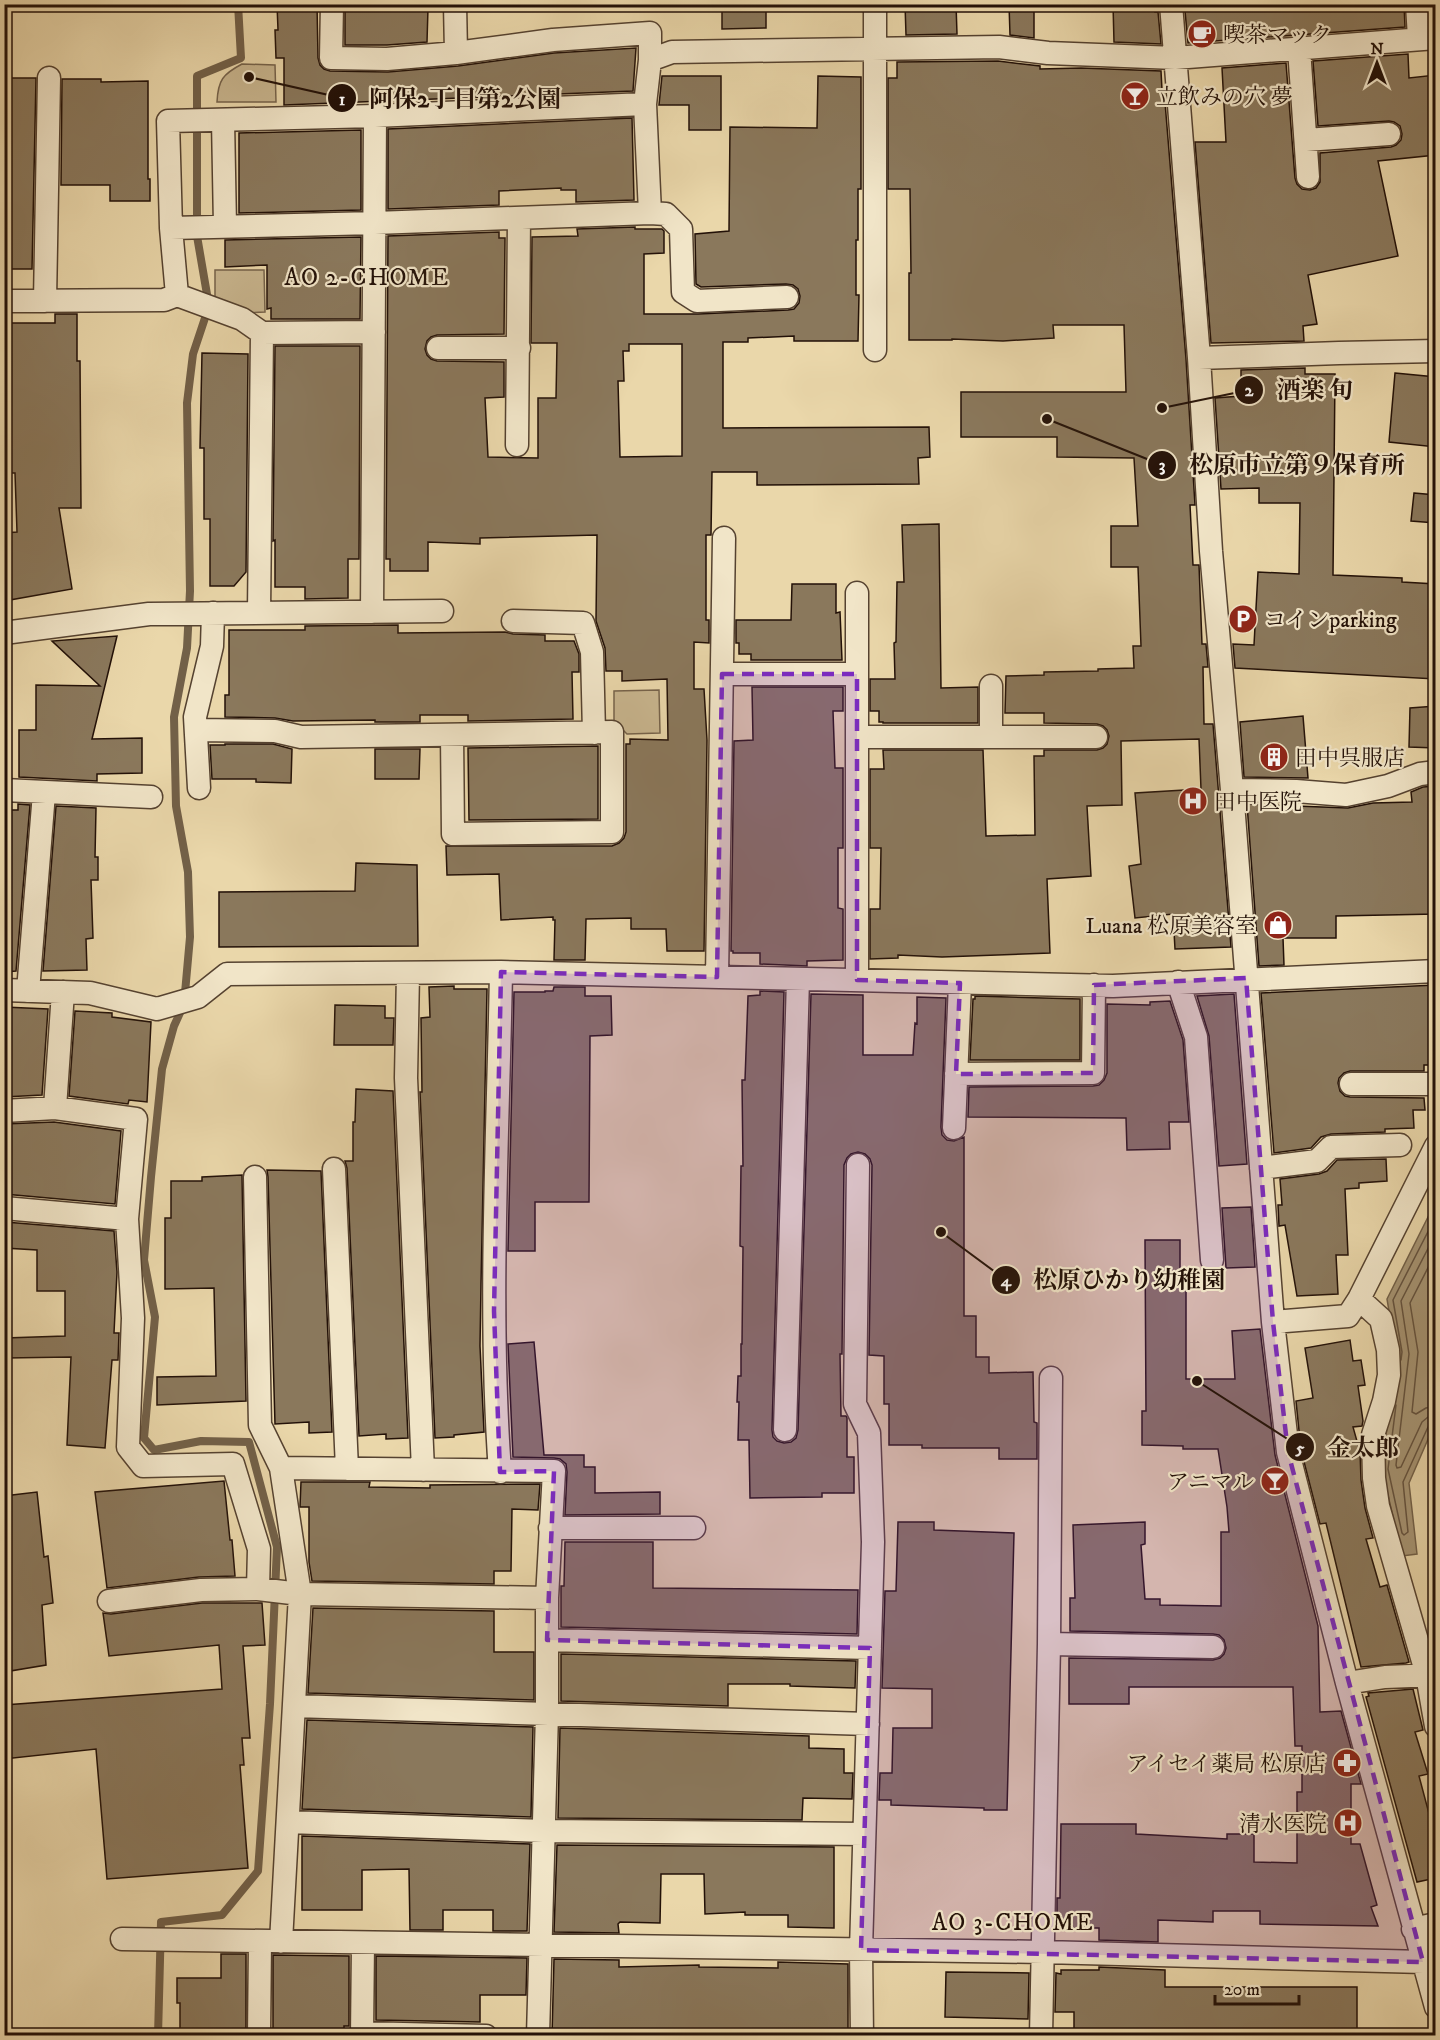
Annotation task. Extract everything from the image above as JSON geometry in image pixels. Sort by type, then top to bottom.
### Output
[{"type":"street","points":[[332,4],[331,58],[387,60],[553,39],[650,33],[650,60],[645,104],[650,213]]},
{"type":"street","points":[[455,4],[456,53]]},
{"type":"street","points":[[875,4],[875,350]]},
{"type":"street","points":[[1171,4],[1199,358],[1211,552],[1232,790],[1273,1322],[1288,1452],[1347,1683],[1436,2007]]},
{"type":"street","points":[[650,60],[672,52],[999,47],[1048,53],[1175,58],[1299,49],[1427,38],[1418,4]]},
{"type":"street","points":[[1299,49],[1308,177]]},
{"type":"street","points":[[45,301],[49,78]]},
{"type":"street","points":[[184,297],[175,227],[168,121],[375,116],[645,104]]},
{"type":"street","points":[[372,612],[375,116]]},
{"type":"street","points":[[220,120],[220,226]]},
{"type":"street","points":[[1306,140],[1389,134]]},
{"type":"street","points":[[175,227],[666,214],[681,229],[683,292],[697,301],[787,297]]},
{"type":"street","points":[[518,445],[519,218]]},
{"type":"street","points":[[4,301],[164,300],[184,297],[242,319],[262,333],[374,332]]},
{"type":"street","points":[[259,613],[262,333]]},
{"type":"street","points":[[438,348],[519,348]]},
{"type":"street","points":[[1199,358],[1436,351]]},
{"type":"street","points":[[717,977],[724,538]]},
{"type":"street","points":[[857,593],[857,980]]},
{"type":"street","points":[[4,633],[149,614],[442,611]]},
{"type":"street","points":[[199,788],[195,717],[212,646],[210,613]]},
{"type":"street","points":[[513,621],[583,623],[592,652],[594,733]]},
{"type":"street","points":[[722,674],[857,674]]},
{"type":"street","points":[[991,686],[991,737]]},
{"type":"street","points":[[196,730],[275,731],[301,737],[612,732],[612,832],[453,834],[452,735]]},
{"type":"street","points":[[857,737],[1096,737]]},
{"type":"street","points":[[1232,790],[1346,795],[1388,786],[1420,774],[1436,772]]},
{"type":"street","points":[[4,790],[151,797]]},
{"type":"street","points":[[28,990],[44,793]]},
{"type":"street","points":[[4,990],[90,993],[157,1009],[198,998],[227,974],[501,972],[1094,985],[1436,971]]},
{"type":"street","points":[[500,1472],[495,1398],[494,1311],[501,972]]},
{"type":"street","points":[[408,973],[406,1078],[423,1470]]},
{"type":"street","points":[[785,1430],[798,979]]},
{"type":"street","points":[[1178,982],[1196,1037],[1212,1260]]},
{"type":"street","points":[[954,1128],[960,983]]},
{"type":"street","points":[[956,1074],[1093,1073],[1094,985]]},
{"type":"street","points":[[55,1108],[63,992]]},
{"type":"street","points":[[1351,1084],[1436,1084]]},
{"type":"street","points":[[4,1111],[55,1108],[136,1119],[127,1219],[133,1318],[128,1447],[143,1466],[233,1464],[259,1549],[259,1589]]},
{"type":"street","points":[[1261,1167],[1317,1161],[1331,1147],[1401,1145]]},
{"type":"street","points":[[1273,1322],[1348,1316],[1359,1299],[1436,1146]]},
{"type":"street","points":[[858,1165],[855,1404],[869,1433],[873,1542],[861,1950],[862,2036]]},
{"type":"street","points":[[334,1169],[347,1469]]},
{"type":"street","points":[[255,1177],[260,1425],[281,1468],[297,1594],[288,1822],[259,2036]]},
{"type":"street","points":[[4,1208],[127,1219]]},
{"type":"street","points":[[1359,1299],[1380,1319],[1388,1350],[1389,1375],[1384,1401],[1373,1435],[1374,1478],[1378,1506],[1431,1675],[1436,1726]]},
{"type":"street","points":[[1041,2036],[1049,1644],[1051,1377]]},
{"type":"street","points":[[281,1468],[554,1471],[548,1598],[538,2036]]},
{"type":"street","points":[[550,1528],[694,1528]]},
{"type":"street","points":[[109,1601],[201,1590],[259,1589],[297,1594],[548,1598]]},
{"type":"street","points":[[547,1640],[870,1648]]},
{"type":"street","points":[[1049,1644],[1213,1647]]},
{"type":"street","points":[[1347,1683],[1386,1677],[1431,1675]]},
{"type":"street","points":[[294,1706],[868,1724]]},
{"type":"street","points":[[288,1822],[543,1831],[864,1834]]},
{"type":"street","points":[[1413,1929],[1436,1924]]},
{"type":"street","points":[[132,1939],[1043,1952],[1423,1962]]},
{"type":"street","points":[[363,1943],[362,2034],[486,2036]]},
{"type":"highlighted area","points":[[722,674],[857,674],[857,980],[960,983],[956,1074],[1093,1073],[1094,985],[1246,978],[1273,1322],[1288,1452],[1423,1962],[861,1950],[870,1648],[547,1640],[554,1471],[500,1472],[494,1311],[501,972],[717,977]]},
{"type":"shaded area","points":[[242,64],[275,65],[276,102],[217,102],[223,78]]},
{"type":"shaded area","points":[[215,270],[264,270],[265,312],[243,313],[215,304]]},
{"type":"shaded area","points":[[659,690],[660,733],[627,734],[614,721],[614,691]]},
{"type":"water","points":[[1435,1203],[1435,1423],[1409,1483],[1417,1554],[1402,1556],[1382,1469],[1396,1353],[1387,1299]]},
{"type":"building","points":[[277,4],[317,4],[318,58],[320,65],[330,71],[388,72],[458,66],[554,53],[636,48],[633,91],[284,105],[284,58],[276,58]]},
{"type":"building","points":[[722,4],[766,4],[766,28],[722,29]]},
{"type":"building","points":[[905,4],[956,4],[957,34],[906,35]]},
{"type":"building","points":[[1009,4],[1034,4],[1034,38],[1010,35]]},
{"type":"building","points":[[1113,4],[1155,4],[1161,44],[1114,42]]},
{"type":"building","points":[[1224,4],[1404,4],[1405,27],[1188,43],[1185,11],[1224,9]]},
{"type":"building","points":[[345,6],[428,8],[427,42],[345,45]]},
{"type":"building","points":[[1408,54],[1409,78],[1436,75],[1436,155],[1378,161],[1398,256],[1308,275],[1317,324],[1303,326],[1304,341],[1211,343],[1195,142],[1226,142],[1222,68],[1286,63],[1295,178],[1302,189],[1310,190],[1316,188],[1320,182],[1320,153],[1391,147],[1401,140],[1402,134],[1400,126],[1389,121],[1318,126],[1313,61]]},
{"type":"building","points":[[998,61],[1040,66],[1040,69],[1161,71],[1186,359],[1195,505],[1190,505],[1193,565],[1199,565],[1202,644],[1206,644],[1208,667],[1203,667],[1204,724],[1213,724],[1231,947],[1175,949],[1173,914],[1135,918],[1129,866],[1141,864],[1135,793],[1201,789],[1199,739],[1121,741],[1122,805],[1087,806],[1091,876],[1047,879],[1050,953],[942,957],[898,955],[898,958],[870,959],[870,909],[880,909],[881,848],[870,848],[870,769],[884,769],[883,750],[983,750],[986,836],[1035,835],[1034,756],[1044,756],[1044,750],[1097,750],[1107,744],[1109,736],[1103,726],[1097,724],[1044,723],[1044,713],[1005,713],[1006,676],[1134,668],[1133,646],[1141,646],[1138,567],[1111,567],[1111,526],[1138,526],[1134,458],[1057,457],[1057,437],[961,437],[961,392],[1126,392],[1124,325],[1053,325],[1054,338],[1003,341],[909,340],[910,189],[888,189],[888,78],[897,78],[897,62]]},
{"type":"building","points":[[662,76],[721,76],[721,130],[689,130],[689,105],[659,105]]},
{"type":"building","points":[[818,76],[861,77],[861,189],[858,189],[858,240],[856,240],[856,295],[859,295],[858,341],[794,341],[794,336],[748,338],[748,342],[723,342],[723,428],[929,427],[930,457],[918,458],[919,484],[757,485],[757,472],[712,472],[711,535],[706,535],[706,620],[709,620],[709,643],[694,642],[694,689],[704,689],[707,740],[704,951],[667,951],[666,929],[631,929],[631,918],[586,919],[585,960],[554,960],[555,920],[553,917],[501,920],[499,874],[447,875],[446,846],[612,846],[619,843],[626,832],[626,744],[630,744],[630,739],[668,740],[667,679],[622,681],[622,671],[606,671],[605,648],[596,621],[597,535],[480,538],[480,544],[428,542],[428,571],[390,571],[390,559],[386,559],[388,236],[499,232],[499,238],[505,238],[504,334],[437,335],[427,341],[425,349],[431,359],[437,361],[504,362],[504,397],[485,398],[488,457],[538,458],[538,398],[556,398],[557,343],[531,343],[532,237],[578,236],[577,229],[635,227],[635,229],[662,229],[664,231],[664,253],[644,254],[644,314],[794,309],[799,303],[800,296],[798,289],[793,285],[701,287],[696,284],[695,234],[729,231],[730,127],[817,128]],"holes":[[[629,344],[682,344],[682,456],[620,457],[618,381],[624,381],[623,351],[629,351]]]},
{"type":"building","points":[[4,78],[36,78],[32,269],[4,269]]},
{"type":"building","points":[[62,79],[101,79],[101,82],[148,81],[150,201],[110,201],[110,185],[61,185]]},
{"type":"building","points":[[632,118],[634,200],[576,202],[576,190],[561,190],[561,188],[499,191],[499,205],[388,209],[388,129]]},
{"type":"building","points":[[361,130],[361,210],[239,213],[239,133]]},
{"type":"building","points":[[361,237],[360,319],[271,319],[271,308],[267,309],[267,265],[225,267],[225,240]]},
{"type":"building","points":[[55,314],[77,314],[77,361],[80,361],[81,508],[59,508],[72,589],[4,601],[4,533],[17,532],[15,473],[11,473],[9,394],[4,394],[4,323],[55,323]]},
{"type":"building","points":[[275,346],[360,346],[359,559],[348,559],[348,598],[305,599],[305,587],[275,587],[275,540],[273,541]]},
{"type":"building","points":[[202,353],[248,354],[246,572],[234,586],[210,586],[210,519],[204,519],[204,448],[200,448]]},
{"type":"building","points":[[1305,368],[1305,374],[1335,374],[1333,575],[1402,578],[1402,582],[1436,584],[1436,679],[1235,668],[1233,644],[1254,645],[1258,572],[1299,574],[1300,503],[1259,503],[1259,488],[1221,489],[1215,398],[1241,396],[1241,370]]},
{"type":"building","points":[[1395,373],[1436,377],[1436,447],[1389,442]]},
{"type":"building","points":[[1414,493],[1436,495],[1436,523],[1411,521]]},
{"type":"building","points":[[939,524],[941,688],[978,687],[978,723],[879,722],[879,711],[870,711],[870,679],[895,679],[897,582],[904,582],[902,525]]},
{"type":"building","points":[[792,584],[836,584],[836,613],[840,612],[842,660],[751,660],[751,654],[739,654],[739,643],[736,643],[736,620],[791,620]]},
{"type":"building","points":[[398,625],[398,633],[505,632],[545,635],[545,641],[574,641],[579,654],[579,672],[572,672],[573,719],[468,721],[468,715],[420,715],[420,722],[375,722],[375,720],[293,721],[275,718],[225,717],[225,695],[229,695],[229,630],[305,630],[305,626]]},
{"type":"building","points":[[117,636],[92,739],[142,738],[142,773],[97,774],[97,781],[19,777],[19,730],[36,730],[36,685],[100,686],[52,641]]},
{"type":"building","points":[[752,687],[843,687],[843,711],[833,711],[835,768],[843,768],[843,848],[838,848],[838,908],[843,909],[843,960],[807,961],[807,966],[760,964],[760,953],[733,953],[731,951],[734,741],[753,740]]},
{"type":"building","points":[[1436,706],[1436,748],[1409,747],[1410,708]]},
{"type":"building","name":"田中呉服店","points":[[1303,716],[1308,778],[1244,777],[1240,722]]},
{"type":"building","points":[[273,744],[292,749],[291,783],[256,782],[256,779],[212,779],[210,745]]},
{"type":"building","points":[[598,746],[598,819],[469,820],[468,748]]},
{"type":"building","points":[[375,749],[420,749],[419,779],[375,779]]},
{"type":"building","points":[[1436,786],[1436,914],[1336,916],[1336,938],[1283,938],[1284,965],[1259,966],[1247,804],[1348,808],[1373,803],[1412,802],[1411,792],[1423,787]]},
{"type":"building","points":[[18,804],[30,805],[16,971],[4,972],[4,810],[18,810]]},
{"type":"building","points":[[56,806],[96,808],[95,857],[98,857],[98,880],[91,880],[93,938],[86,939],[87,970],[43,971]]},
{"type":"building","points":[[356,863],[417,865],[418,946],[219,947],[219,892],[355,891]]},
{"type":"building","points":[[1436,985],[1436,1065],[1424,1065],[1424,1071],[1350,1071],[1339,1078],[1338,1083],[1340,1091],[1350,1097],[1424,1098],[1425,1110],[1413,1110],[1414,1128],[1385,1129],[1385,1132],[1331,1134],[1321,1137],[1311,1148],[1274,1153],[1261,993]]},
{"type":"building","points":[[454,986],[454,989],[487,989],[480,1346],[484,1432],[435,1438],[420,1092],[422,1092],[421,1018],[430,1017],[429,987]]},
{"type":"building","points":[[554,987],[585,987],[585,996],[611,996],[612,1035],[590,1036],[589,1202],[535,1202],[535,1251],[508,1251],[514,992],[553,991]]},
{"type":"building","points":[[760,991],[784,992],[773,1437],[784,1443],[791,1442],[796,1438],[798,1430],[811,994],[863,995],[863,1055],[913,1055],[915,1023],[917,1024],[917,997],[946,998],[941,1127],[942,1135],[947,1140],[954,1141],[964,1137],[964,1316],[976,1316],[976,1357],[989,1357],[989,1373],[1033,1372],[1037,1459],[999,1459],[999,1448],[922,1448],[922,1445],[889,1445],[889,1404],[884,1404],[884,1356],[869,1355],[872,1165],[865,1154],[858,1152],[851,1154],[844,1165],[842,1354],[840,1354],[841,1416],[847,1418],[847,1457],[854,1457],[854,1493],[822,1493],[822,1497],[750,1498],[749,1440],[738,1440],[739,1402],[737,1402],[742,1344],[743,1247],[740,1246],[741,1166],[743,1166],[742,1080],[745,1080],[748,996],[760,995]]},
{"type":"building","points":[[1234,994],[1247,1164],[1219,1166],[1209,1036],[1197,996]]},
{"type":"building","points":[[975,996],[1080,999],[1080,1060],[970,1060]]},
{"type":"building","points":[[1170,1001],[1183,1040],[1189,1122],[1169,1122],[1170,1149],[1127,1150],[1126,1118],[968,1117],[969,1087],[1099,1085],[1107,1073],[1107,1004],[1150,1005],[1150,1002]]},
{"type":"building","points":[[335,1005],[385,1006],[385,1018],[394,1018],[393,1045],[334,1045]]},
{"type":"building","points":[[4,1007],[48,1009],[42,1095],[4,1097]]},
{"type":"building","points":[[75,1011],[112,1013],[112,1017],[151,1022],[147,1102],[129,1100],[128,1104],[69,1096]]},
{"type":"building","points":[[356,1089],[393,1091],[408,1438],[386,1439],[386,1434],[359,1436],[345,1161],[353,1161]]},
{"type":"building","points":[[54,1122],[121,1131],[115,1204],[4,1194],[4,1124]]},
{"type":"building","points":[[1386,1159],[1387,1181],[1359,1183],[1359,1188],[1345,1189],[1348,1255],[1336,1255],[1338,1294],[1297,1296],[1285,1225],[1279,1226],[1278,1205],[1282,1205],[1280,1179],[1319,1174],[1327,1171],[1337,1160]]},
{"type":"building","points":[[267,1170],[321,1171],[332,1432],[309,1433],[309,1422],[275,1424]]},
{"type":"building","points":[[242,1175],[246,1401],[157,1405],[157,1377],[216,1376],[214,1288],[165,1289],[165,1218],[171,1218],[171,1181],[202,1181],[202,1177]]},
{"type":"building","points":[[1251,1207],[1255,1267],[1226,1268],[1222,1208]]},
{"type":"building","points":[[5,1222],[114,1231],[117,1272],[114,1333],[119,1333],[118,1360],[112,1360],[105,1448],[67,1445],[71,1357],[6,1358],[5,1338],[65,1336],[65,1291],[37,1291],[37,1250],[4,1248]]},
{"type":"building","points":[[1145,1240],[1180,1240],[1182,1290],[1186,1290],[1186,1379],[1235,1379],[1232,1331],[1260,1329],[1275,1455],[1318,1626],[1320,1712],[1341,1711],[1361,1784],[1351,1784],[1351,1844],[1360,1844],[1377,1905],[1371,1907],[1378,1926],[1260,1924],[1260,1911],[1213,1911],[1213,1922],[1158,1920],[1158,1942],[1099,1940],[1099,1928],[1057,1928],[1057,1898],[1060,1898],[1061,1824],[1136,1824],[1136,1834],[1227,1839],[1227,1834],[1254,1834],[1254,1862],[1297,1863],[1297,1792],[1302,1792],[1302,1746],[1295,1746],[1293,1687],[1129,1687],[1129,1704],[1069,1704],[1069,1658],[1213,1660],[1220,1658],[1226,1648],[1224,1640],[1219,1635],[1213,1634],[1070,1631],[1070,1598],[1075,1598],[1073,1525],[1145,1522],[1145,1544],[1141,1545],[1145,1599],[1160,1599],[1160,1605],[1221,1606],[1221,1532],[1229,1532],[1218,1449],[1183,1449],[1183,1446],[1142,1445],[1142,1411],[1146,1411]]},
{"type":"building","points":[[1350,1340],[1353,1361],[1361,1360],[1365,1385],[1358,1386],[1362,1426],[1353,1427],[1360,1452],[1365,1508],[1373,1538],[1366,1539],[1380,1587],[1387,1585],[1409,1662],[1406,1663],[1361,1667],[1326,1523],[1320,1524],[1301,1450],[1296,1401],[1313,1398],[1305,1348]]},
{"type":"building","points":[[534,1342],[544,1455],[584,1455],[584,1467],[595,1467],[595,1493],[660,1492],[660,1514],[565,1515],[566,1464],[554,1458],[513,1457],[508,1344]]},
{"type":"building","points":[[224,1481],[235,1576],[199,1577],[107,1588],[95,1492]]},
{"type":"building","points":[[301,1482],[370,1482],[369,1487],[430,1488],[430,1485],[540,1484],[538,1510],[512,1509],[511,1571],[494,1571],[494,1584],[312,1581],[309,1562],[309,1507],[300,1507]]},
{"type":"building","points":[[37,1492],[44,1557],[48,1556],[53,1603],[42,1605],[46,1665],[4,1672],[4,1496]]},
{"type":"building","points":[[898,1522],[934,1522],[934,1530],[1014,1533],[1007,1810],[891,1805],[891,1800],[879,1800],[880,1773],[892,1773],[893,1728],[932,1728],[932,1689],[882,1688],[885,1591],[896,1591]]},
{"type":"building","points":[[565,1542],[653,1542],[653,1588],[858,1590],[857,1634],[561,1627],[561,1586],[564,1586]]},
{"type":"building","points":[[202,1603],[262,1603],[265,1645],[243,1646],[250,1738],[242,1738],[244,1765],[240,1765],[248,1868],[107,1879],[96,1749],[4,1759],[4,1705],[222,1689],[219,1645],[109,1656],[103,1613]]},
{"type":"building","points":[[313,1608],[494,1611],[494,1652],[534,1652],[534,1700],[308,1693]]},
{"type":"building","points":[[561,1654],[856,1661],[855,1688],[790,1686],[790,1684],[728,1684],[728,1706],[561,1701]]},
{"type":"building","points":[[1413,1689],[1423,1730],[1415,1732],[1428,1774],[1419,1776],[1436,1840],[1436,1878],[1417,1882],[1366,1697],[1369,1696],[1368,1693]]},
{"type":"building","points":[[307,1720],[533,1727],[531,1817],[302,1809]]},
{"type":"building","points":[[560,1728],[809,1736],[809,1748],[844,1749],[844,1773],[853,1773],[852,1799],[803,1798],[802,1820],[558,1818]]},
{"type":"building","points":[[302,1836],[530,1844],[527,1931],[493,1931],[493,1910],[443,1910],[443,1930],[410,1930],[409,1869],[362,1870],[362,1910],[302,1910]]},
{"type":"building","points":[[557,1845],[834,1847],[834,1928],[788,1927],[788,1915],[745,1915],[745,1912],[705,1914],[704,1874],[661,1874],[660,1923],[620,1922],[618,1924],[619,1933],[554,1932]]},
{"type":"building","points":[[221,1954],[246,1954],[246,2036],[180,2036],[177,1978],[221,1978]]},
{"type":"building","points":[[273,1955],[349,1956],[349,2026],[344,2026],[344,2036],[273,2036]]},
{"type":"building","points":[[376,1956],[527,1958],[526,1995],[480,1995],[480,2022],[376,2020]]},
{"type":"building","points":[[554,1959],[619,1960],[619,1967],[699,1965],[699,1967],[778,1968],[778,1962],[848,1964],[848,2036],[552,2036]]},
{"type":"building","points":[[1099,1967],[1165,1970],[1165,1987],[1357,1987],[1357,2036],[1074,2036],[1074,2012],[1055,2012],[1056,1973],[1061,1974],[1061,1970],[1099,1970]]},
{"type":"building","points":[[946,1972],[1029,1973],[1028,2019],[945,2017]]},
{"type":"waterway","points":[[158,2036],[161,1922],[222,1915],[258,1871],[270,1704],[277,1547],[249,1442],[201,1441],[154,1450],[144,1438],[155,1317],[144,1260],[151,1177],[162,1069],[174,1026],[184,1004],[190,937],[188,872],[176,806],[174,717],[187,648],[190,591],[187,403],[193,354],[209,306],[197,236],[197,76],[241,58],[238,4]]},
{"type":"place","name":"喫茶マック","points":[[1202,34]]},
{"type":"place","name":"阿保2丁目第2公園","points":[[249,77]]},
{"type":"place","name":"立飲みの穴 夢","points":[[1135,96]]},
{"type":"place","name":"酒楽 旬","points":[[1162,408]]},
{"type":"place","name":"松原市立第９保育所","points":[[1047,419]]},
{"type":"place","name":"コインparking","points":[[1243,619]]},
{"type":"place","name":"田中呉服店","points":[[1274,757]]},
{"type":"place","name":"田中医院","points":[[1193,801]]},
{"type":"place","name":"Luana 松原美容室","points":[[1278,925]]},
{"type":"place","name":"松原ひかり幼稚園","points":[[941,1232]]},
{"type":"place","name":"金太郎","points":[[1197,1381]]},
{"type":"place","name":"アニマル","points":[[1275,1481]]},
{"type":"place","name":"アイセイ薬局 松原店","points":[[1347,1763]]},
{"type":"place","name":"清水医院","points":[[1348,1823]]},
{"type":"district","name":"AO 2-CHOME","points":[[367,277]]},
{"type":"district","name":"AO 3-CHOME","points":[[1013,1922]]}]
